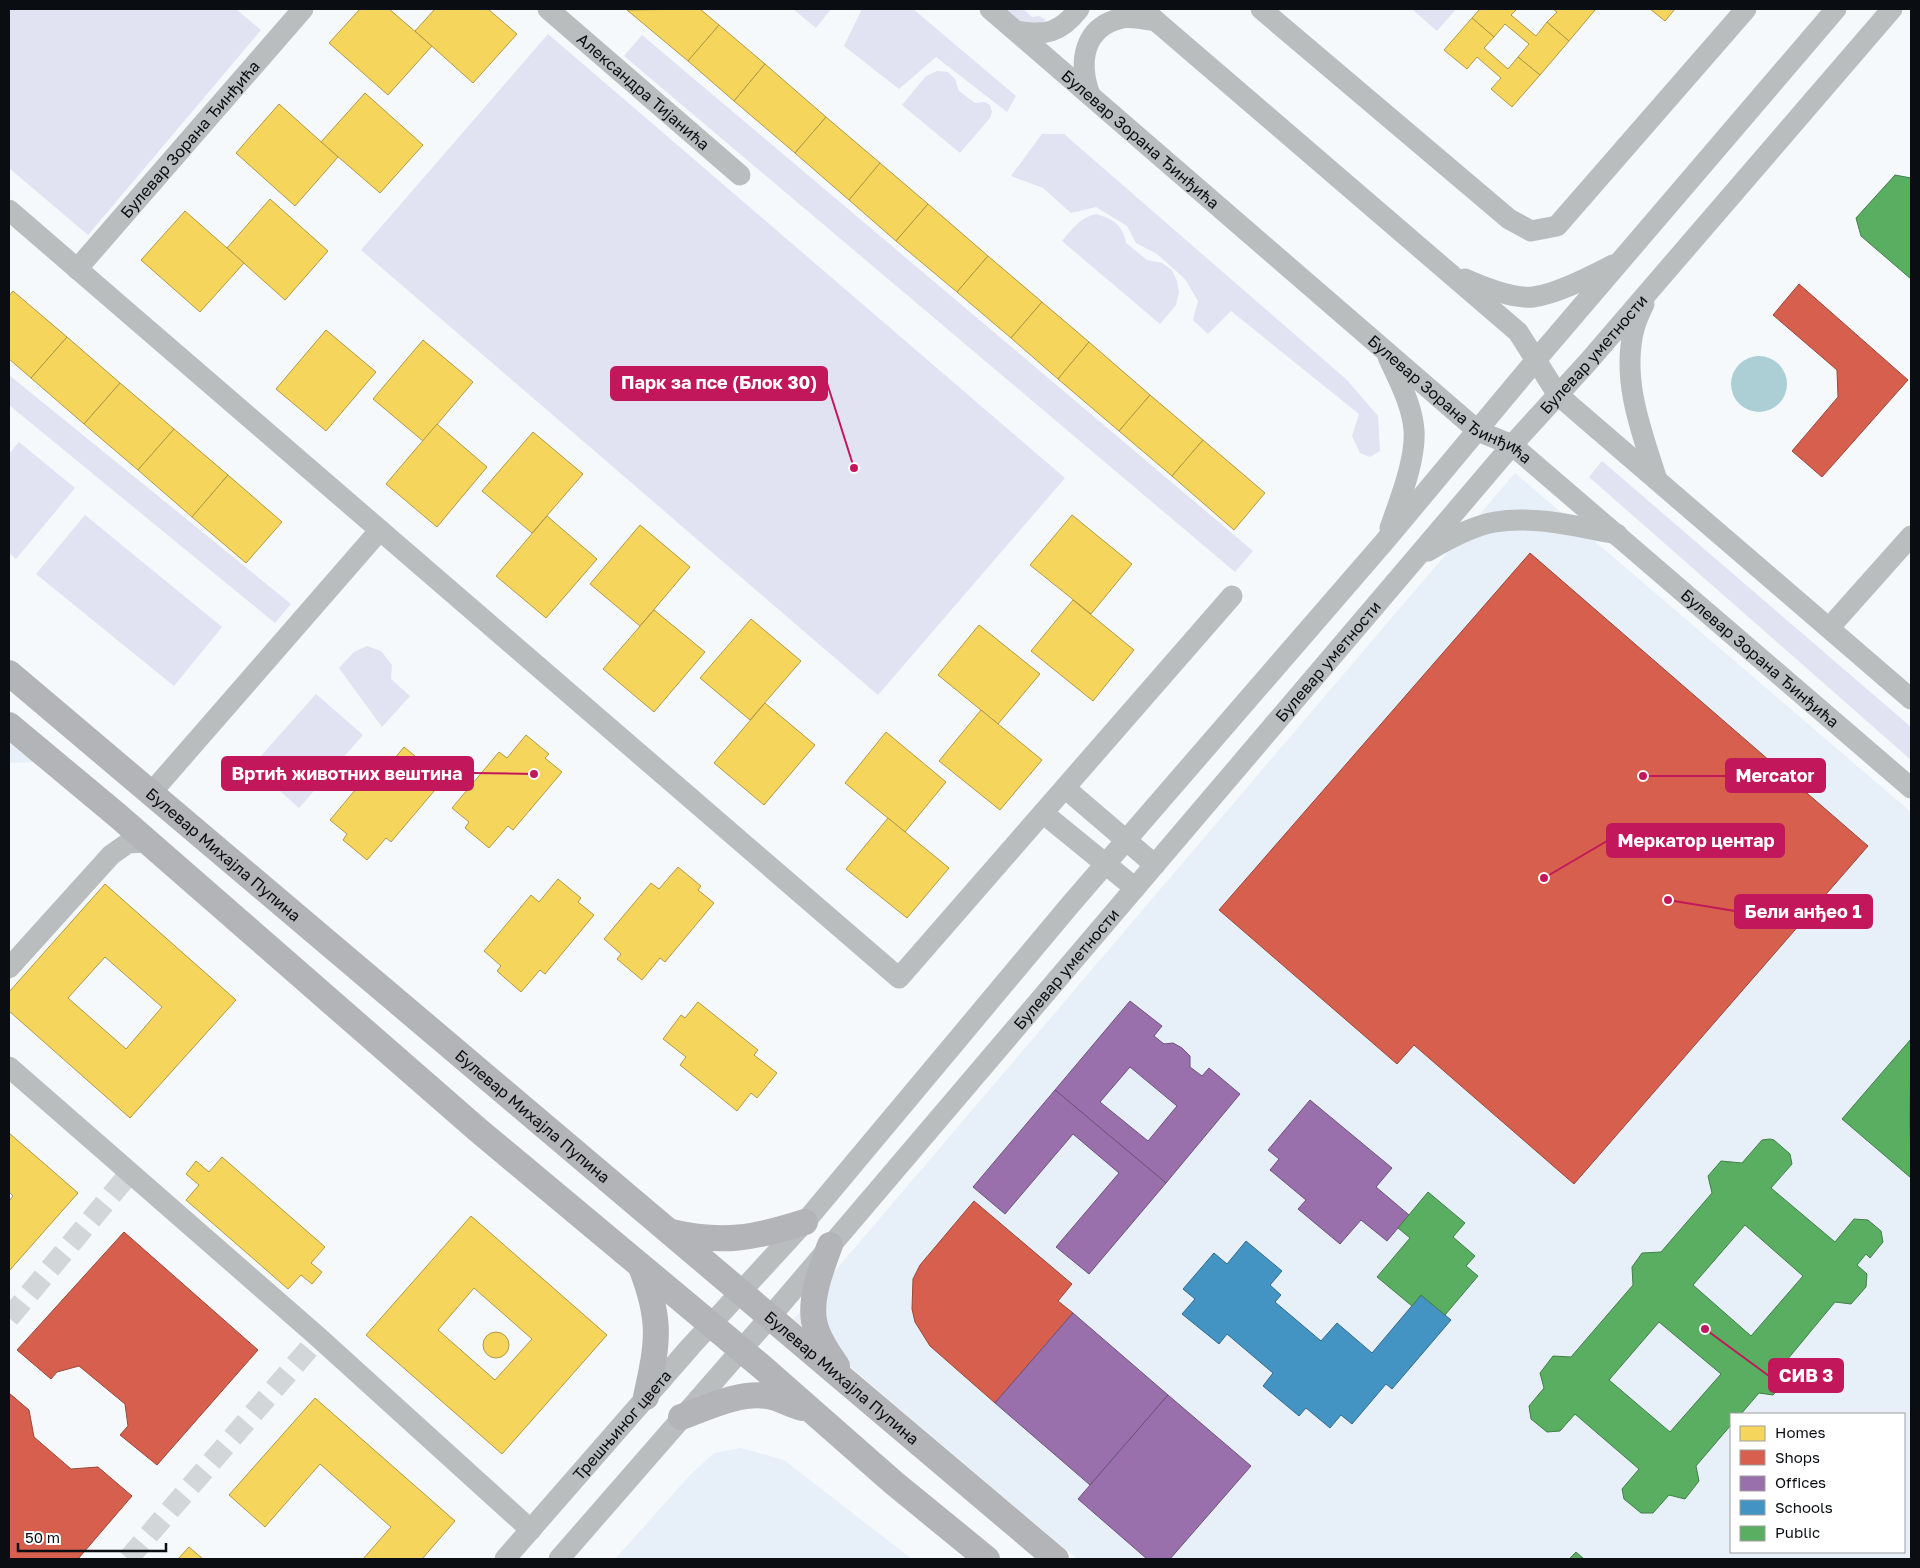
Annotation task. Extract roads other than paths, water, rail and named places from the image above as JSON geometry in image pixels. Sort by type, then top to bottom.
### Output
[{"type":"main road","name":"Булевар Михајла Пупина","points":[[9,673],[1056,1559]]},
{"type":"main road","points":[[9,725],[117,815],[478,1130],[817,1415],[894,1483],[987,1559]]},
{"type":"main road","points":[[669,1231],[700,1239],[734,1239],[771,1233],[804,1222]]},
{"type":"main road","points":[[830,1245],[815,1300],[814,1320],[818,1332],[846,1381]]},
{"type":"main road","points":[[641,1266],[650,1291],[657,1321],[656,1352],[646,1397]]},
{"type":"main road","points":[[681,1417],[727,1399],[748,1396],[769,1396],[817,1415]]},
{"type":"street","name":"Булевар Зорана Ђинђића","points":[[77,269],[303,9]]},
{"type":"street","name":"Александра Тијанића","points":[[548,9],[740,175]]},
{"type":"street","name":"Булевар Зорана Ђинђића","points":[[990,9],[1478,431],[1512,445],[1911,788]]},
{"type":"street","points":[[1016,31],[1036,34],[1052,31],[1070,21],[1079,9]]},
{"type":"street","points":[[1261,9],[1509,219],[1531,231],[1557,226],[1746,9]]},
{"type":"street","points":[[741,1293],[804,1222],[1126,840],[1385,541],[1836,9]]},
{"type":"street","name":"Булевар уметности","points":[[770,1317],[1512,445],[1558,395],[1892,9]]},
{"type":"street","points":[[1090,94],[1084,78],[1084,58],[1093,34],[1106,24],[1122,18],[1149,15],[1518,332],[1535,362],[1558,395],[1911,699]]},
{"type":"street","points":[[9,210],[899,978],[1232,596]]},
{"type":"street","points":[[1444,269],[1494,290],[1532,297],[1564,287],[1620,262]]},
{"type":"street","points":[[1650,289],[1633,330],[1631,383],[1641,432],[1657,480]]},
{"type":"street","points":[[1385,350],[1407,402],[1414,428],[1414,439],[1406,479],[1385,541]]},
{"type":"street","points":[[1417,557],[1446,540],[1494,522],[1559,523],[1617,534]]},
{"type":"street","points":[[151,793],[380,530]]},
{"type":"street","points":[[1829,628],[1911,536]]},
{"type":"street","points":[[1065,788],[1155,865]]},
{"type":"street","points":[[1043,813],[1135,888]]},
{"type":"street","points":[[111,855],[116,841],[117,815]]},
{"type":"street","points":[[9,968],[111,855],[128,843],[146,842]]},
{"type":"street","points":[[9,1067],[318,1336],[531,1530]]},
{"type":"street","name":"Трешњиног цвета","points":[[505,1559],[646,1397],[741,1293]]},
{"type":"street","points":[[559,1559],[770,1317]]},
{"type":"tunnel","points":[[9,1318],[129,1174]]},
{"type":"tunnel","points":[[128,1559],[319,1337]]},
{"type":"place","name":"Парк за псе (Блок 30)","points":[[854,468]]},
{"type":"place","name":"Вртић животних вештина","points":[[534,774]]},
{"type":"place","name":"Mercator","points":[[1643,776]]},
{"type":"place","name":"Меркатор центар","points":[[1544,878]]},
{"type":"place","name":"Бели анђео 1","points":[[1668,900]]},
{"type":"place","name":"СИВ 3","points":[[1705,1329]]}]
